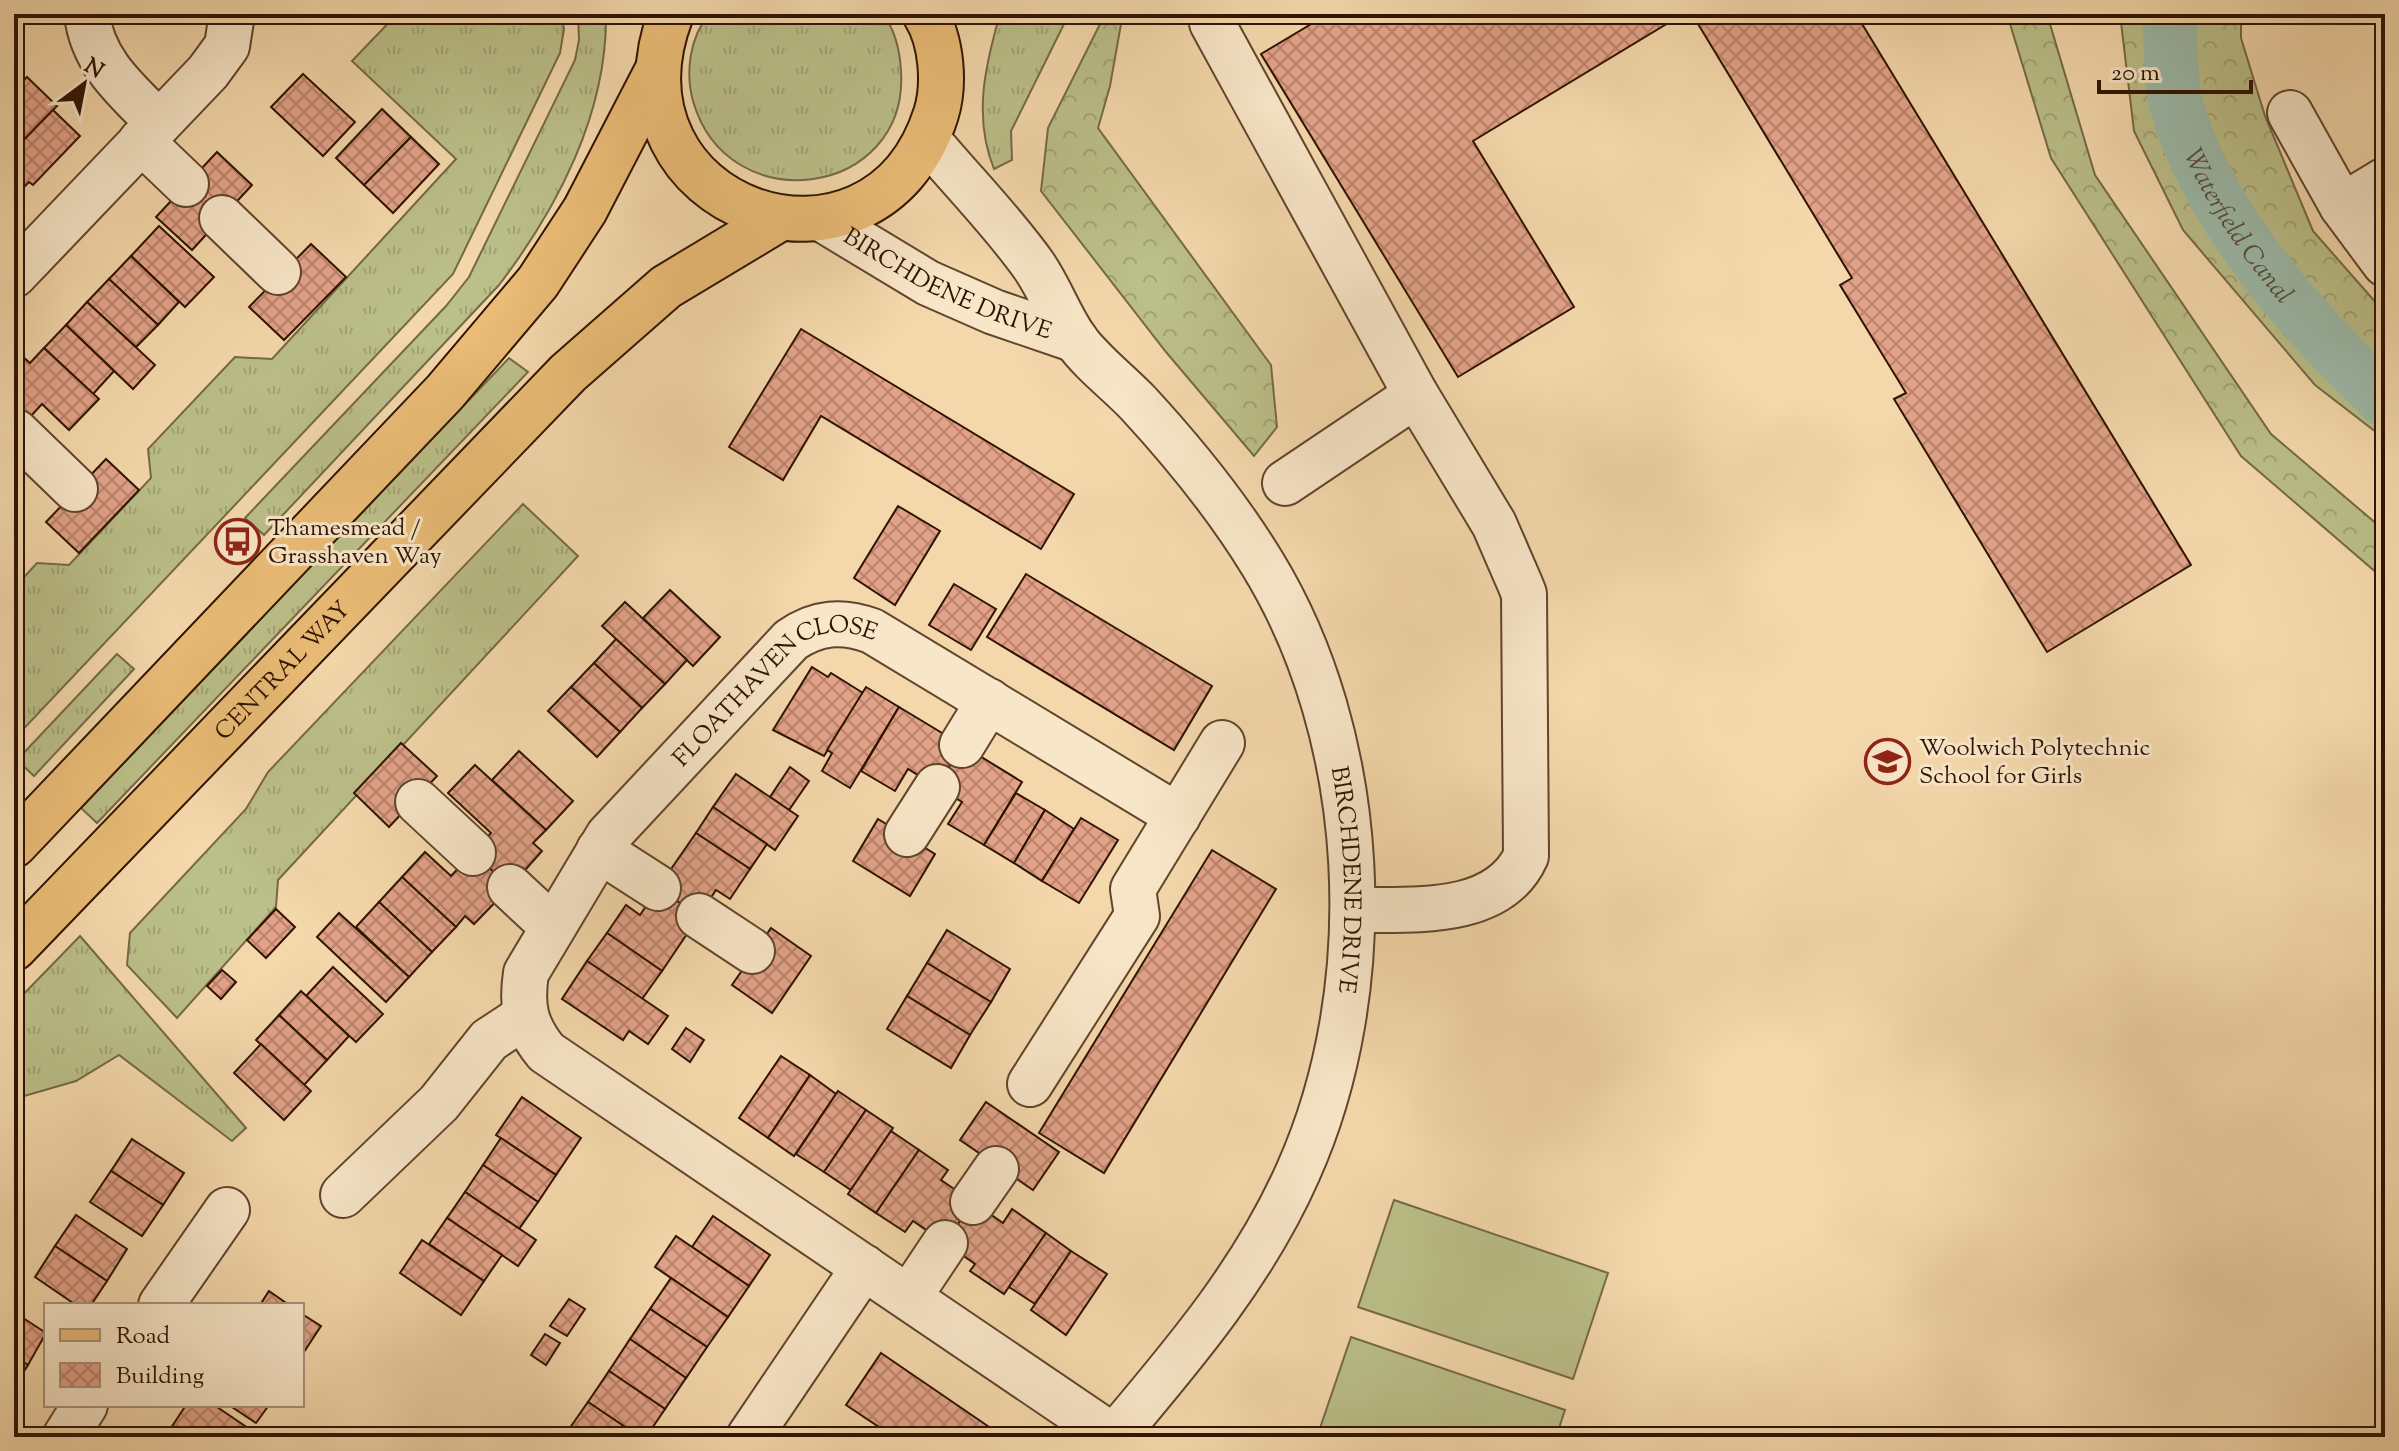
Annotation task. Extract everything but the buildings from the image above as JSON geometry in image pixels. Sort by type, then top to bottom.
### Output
[{"type":"main road","points":[[14,845],[445,392],[519,304],[585,210],[656,73],[661,43],[671,14]]},
{"type":"main road","points":[[656,73],[664,124],[690,169],[730,202],[779,219],[822,219],[866,204],[902,177],[928,140],[939,103],[941,64],[925,14]]},
{"type":"main road","points":[[941,64],[964,14]]},
{"type":"main road","name":"CENTRAL WAY","points":[[14,948],[568,373],[666,287],[779,219]]},
{"type":"street","points":[[87,14],[94,47],[186,184]]},
{"type":"street","points":[[14,275],[208,72],[227,46],[232,14]]},
{"type":"street","points":[[1212,23],[1416,395],[1494,524],[1524,594],[1526,856],[1519,872],[1476,900],[1436,908],[1354,910]]},
{"type":"street","points":[[2290,113],[2342,206],[2385,264]]},
{"type":"street","name":"BIRCHDENE DRIVE","points":[[928,140],[1034,266],[1076,340],[1202,473],[1265,568],[1319,688],[1345,809],[1354,910],[1346,1001],[1330,1077],[1299,1171],[1260,1247],[1207,1326],[1114,1437]]},
{"type":"street","points":[[2342,206],[2385,180]]},
{"type":"street","points":[[222,218],[278,272]]},
{"type":"street","name":"BIRCHDENE DRIVE","points":[[822,219],[928,283],[994,312],[1076,340]]},
{"type":"street","points":[[1285,483],[1416,395]]},
{"type":"street","points":[[16,432],[75,489]]},
{"type":"street","name":"FLOATHAVEN CLOSE","points":[[524,1017],[526,973],[599,850],[791,640],[806,629],[825,624],[853,624],[872,631],[1178,816]]},
{"type":"street","points":[[962,745],[989,701]]},
{"type":"street","points":[[1030,1084],[1137,916],[1133,889],[1222,743]]},
{"type":"street","points":[[907,834],[937,787]]},
{"type":"street","points":[[418,802],[473,853]]},
{"type":"street","points":[[599,850],[658,888]]},
{"type":"street","points":[[510,887],[553,927]]},
{"type":"street","points":[[699,916],[752,951]]},
{"type":"street","points":[[343,1195],[439,1103],[489,1040],[524,1017],[546,1052],[1114,1437]]},
{"type":"street","points":[[162,1303],[227,1210]]},
{"type":"street","points":[[909,1297],[945,1243]]},
{"type":"street","points":[[749,1437],[864,1267]]},
{"type":"street","points":[[65,1437],[84,1407]]},
{"type":"green space","points":[[397,14],[561,14],[564,29],[560,53],[453,274],[14,739],[14,588],[37,563],[69,565],[151,478],[148,449],[235,357],[272,359],[456,159],[352,61]]},
{"type":"green space","points":[[578,14],[606,15],[598,88],[575,159],[540,225],[499,285],[264,535],[245,518],[446,306],[469,277],[575,60],[579,40]]},
{"type":"green space","points":[[709,14],[883,14],[896,41],[901,71],[896,113],[877,146],[848,168],[813,179],[776,178],[741,166],[712,140],[693,101],[689,78],[693,44]]},
{"type":"green space","points":[[1000,14],[1069,14],[1011,131],[1012,160],[994,169],[984,130],[983,111],[986,72]]},
{"type":"green space","points":[[1105,14],[1137,14],[1121,24],[1110,86],[1098,128],[1271,365],[1277,427],[1254,456],[1166,352],[1041,191],[1048,128]]},
{"type":"green space","points":[[2007,14],[2047,14],[2095,175],[2271,434],[2385,531],[2385,580],[2241,456],[2051,158]]},
{"type":"green space","points":[[2120,14],[2241,14],[2241,38],[2265,116],[2313,231],[2385,313],[2385,439],[2315,385],[2183,230],[2134,131]]},
{"type":"green space","points":[[509,358],[528,372],[97,823],[81,808]]},
{"type":"green space","points":[[523,504],[578,556],[278,880],[276,907],[177,1018],[127,965],[130,933],[246,809],[268,772]]},
{"type":"green space","points":[[117,654],[134,669],[34,776],[17,760]]},
{"type":"green space","points":[[80,936],[246,1128],[232,1141],[119,1055],[76,1081],[14,1099],[14,1038],[20,1032],[14,1025],[14,1004]]},
{"type":"green space","points":[[1394,1200],[1608,1273],[1573,1379],[1358,1307]]},
{"type":"green space","points":[[1351,1337],[1565,1410],[1556,1437],[1317,1437]]},
{"type":"waterway","name":"Waterfield Canal","points":[[2168,14],[2175,99],[2188,141],[2208,182],[2259,262],[2321,336],[2385,400]]},
{"type":"place","name":"Thamesmead / Grasshaven Way","points":[[237,541]]},
{"type":"place","name":"Woolwich Polytechnic School for Girls","points":[[1888,761]]}]
